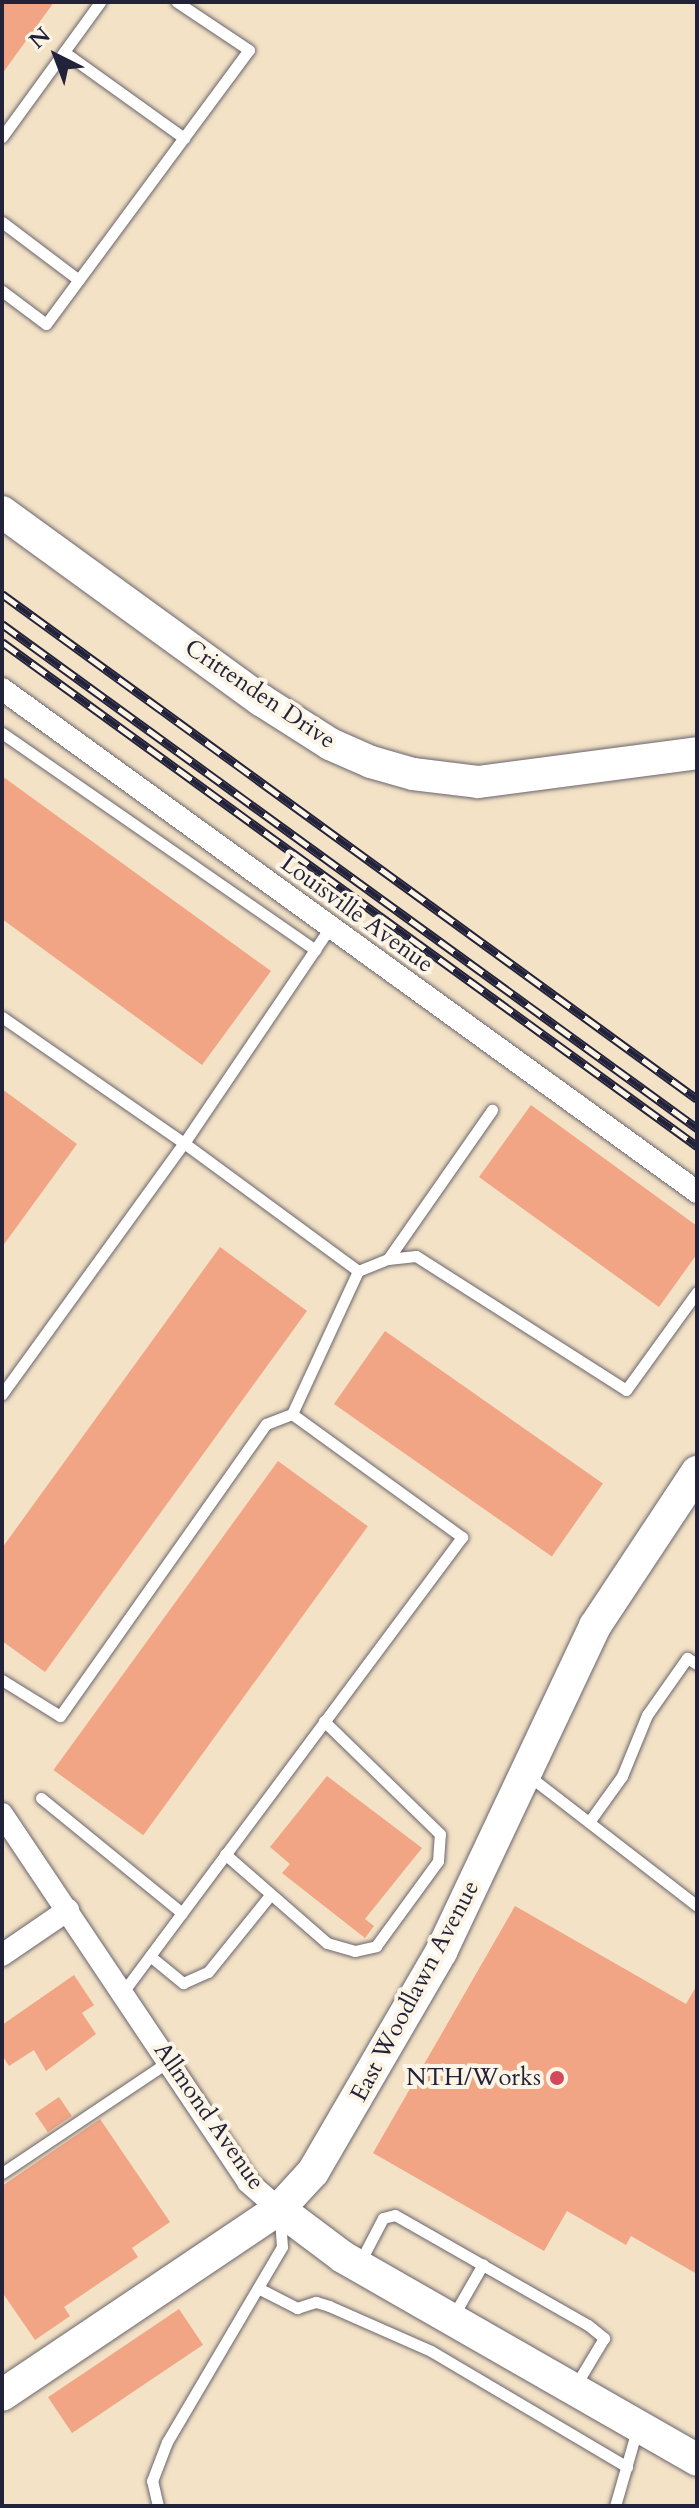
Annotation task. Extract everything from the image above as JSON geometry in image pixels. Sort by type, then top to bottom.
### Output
[{"type":"main road","name":"Crittenden Drive","points":[[2,512],[261,700],[330,744],[371,762],[413,774],[478,782],[697,753]]},
{"type":"main road","name":"East Woodlawn Avenue","points":[[2,2395],[279,2209],[313,2172],[441,1952],[595,1626],[697,1472]]},
{"type":"main road","name":"Allmond Avenue","points":[[279,2209],[358,2266],[697,2460]]},
{"type":"street","name":"Louisville Avenue","points":[[2,689],[689,1186]]},
{"type":"street","name":"Allmond Avenue","points":[[2,1814],[248,2182],[279,2209]]},
{"type":"street","points":[[2,1955],[68,1910]]},
{"type":"lane","points":[[2,137],[100,2]]},
{"type":"lane","points":[[2,291],[46,324],[249,50],[177,2]]},
{"type":"lane","points":[[64,52],[184,138]]},
{"type":"lane","points":[[2,222],[79,280]]},
{"type":"lane","points":[[2,733],[315,950]]},
{"type":"lane","points":[[2,1394],[184,1143],[331,926]]},
{"type":"lane","points":[[2,1017],[184,1143],[358,1271]]},
{"type":"lane","points":[[388,1259],[492,1110]]},
{"type":"lane","points":[[2,1680],[60,1716],[266,1424],[292,1414],[358,1271],[388,1259],[416,1256],[626,1390],[697,1292]]},
{"type":"lane","points":[[123,1992],[462,1537],[292,1414]]},
{"type":"lane","points":[[589,1822],[622,1776],[647,1715],[687,1658],[697,1664]]},
{"type":"lane","points":[[225,1854],[327,1943],[355,1951],[376,1946],[438,1861],[440,1834],[324,1721]]},
{"type":"lane","points":[[526,1773],[697,1906]]},
{"type":"lane","points":[[41,1798],[182,1913]]},
{"type":"lane","points":[[150,1956],[183,1983],[208,1972],[271,1894]]},
{"type":"lane","points":[[2,2173],[170,2061]]},
{"type":"lane","points":[[158,2506],[152,2481],[167,2442],[282,2247],[279,2209]]},
{"type":"lane","points":[[358,2266],[383,2218],[395,2215],[483,2264],[604,2338],[573,2389]]},
{"type":"lane","points":[[452,2319],[483,2264]]},
{"type":"lane","points":[[260,2289],[297,2308],[316,2302],[329,2306],[431,2351],[627,2467]]},
{"type":"lane","points":[[615,2506],[638,2426]]},
{"type":"building","points":[[2,2],[54,2],[2,74]]},
{"type":"building","points":[[2,776],[271,971],[202,1065],[2,919]]},
{"type":"building","points":[[2,1089],[77,1144],[2,1247]]},
{"type":"building","points":[[531,1105],[697,1226],[697,1254],[659,1307],[479,1177]]},
{"type":"building","points":[[220,1247],[307,1311],[45,1672],[2,1641],[2,1548]]},
{"type":"building","points":[[385,1331],[603,1484],[552,1556],[334,1404]]},
{"type":"building","points":[[278,1461],[368,1526],[143,1835],[53,1770]]},
{"type":"building","points":[[327,1776],[422,1848],[365,1919],[374,1926],[365,1938],[282,1873],[290,1864],[270,1847]]},
{"type":"building","name":"NTH/Works","points":[[515,1906],[686,2004],[697,1985],[697,2274],[631,2236],[626,2245],[567,2211],[544,2251],[373,2153]]},
{"type":"building","points":[[74,1975],[94,2005],[82,2013],[96,2034],[46,2071],[34,2050],[9,2066],[2,2055],[2,2025]]},
{"type":"building","points":[[59,2097],[72,2116],[48,2132],[35,2113]]},
{"type":"building","points":[[100,2119],[170,2222],[132,2248],[138,2257],[64,2307],[70,2316],[35,2340],[2,2292],[2,2186]]},
{"type":"building","points":[[179,2309],[203,2345],[72,2433],[48,2397]]},
{"type":"railway","points":[[2,594],[697,1099]]},
{"type":"railway","points":[[2,624],[697,1128]]},
{"type":"railway","points":[[2,642],[697,1146]]},
{"type":"place","name":"NTH/Works","points":[[557,2078]]}]
